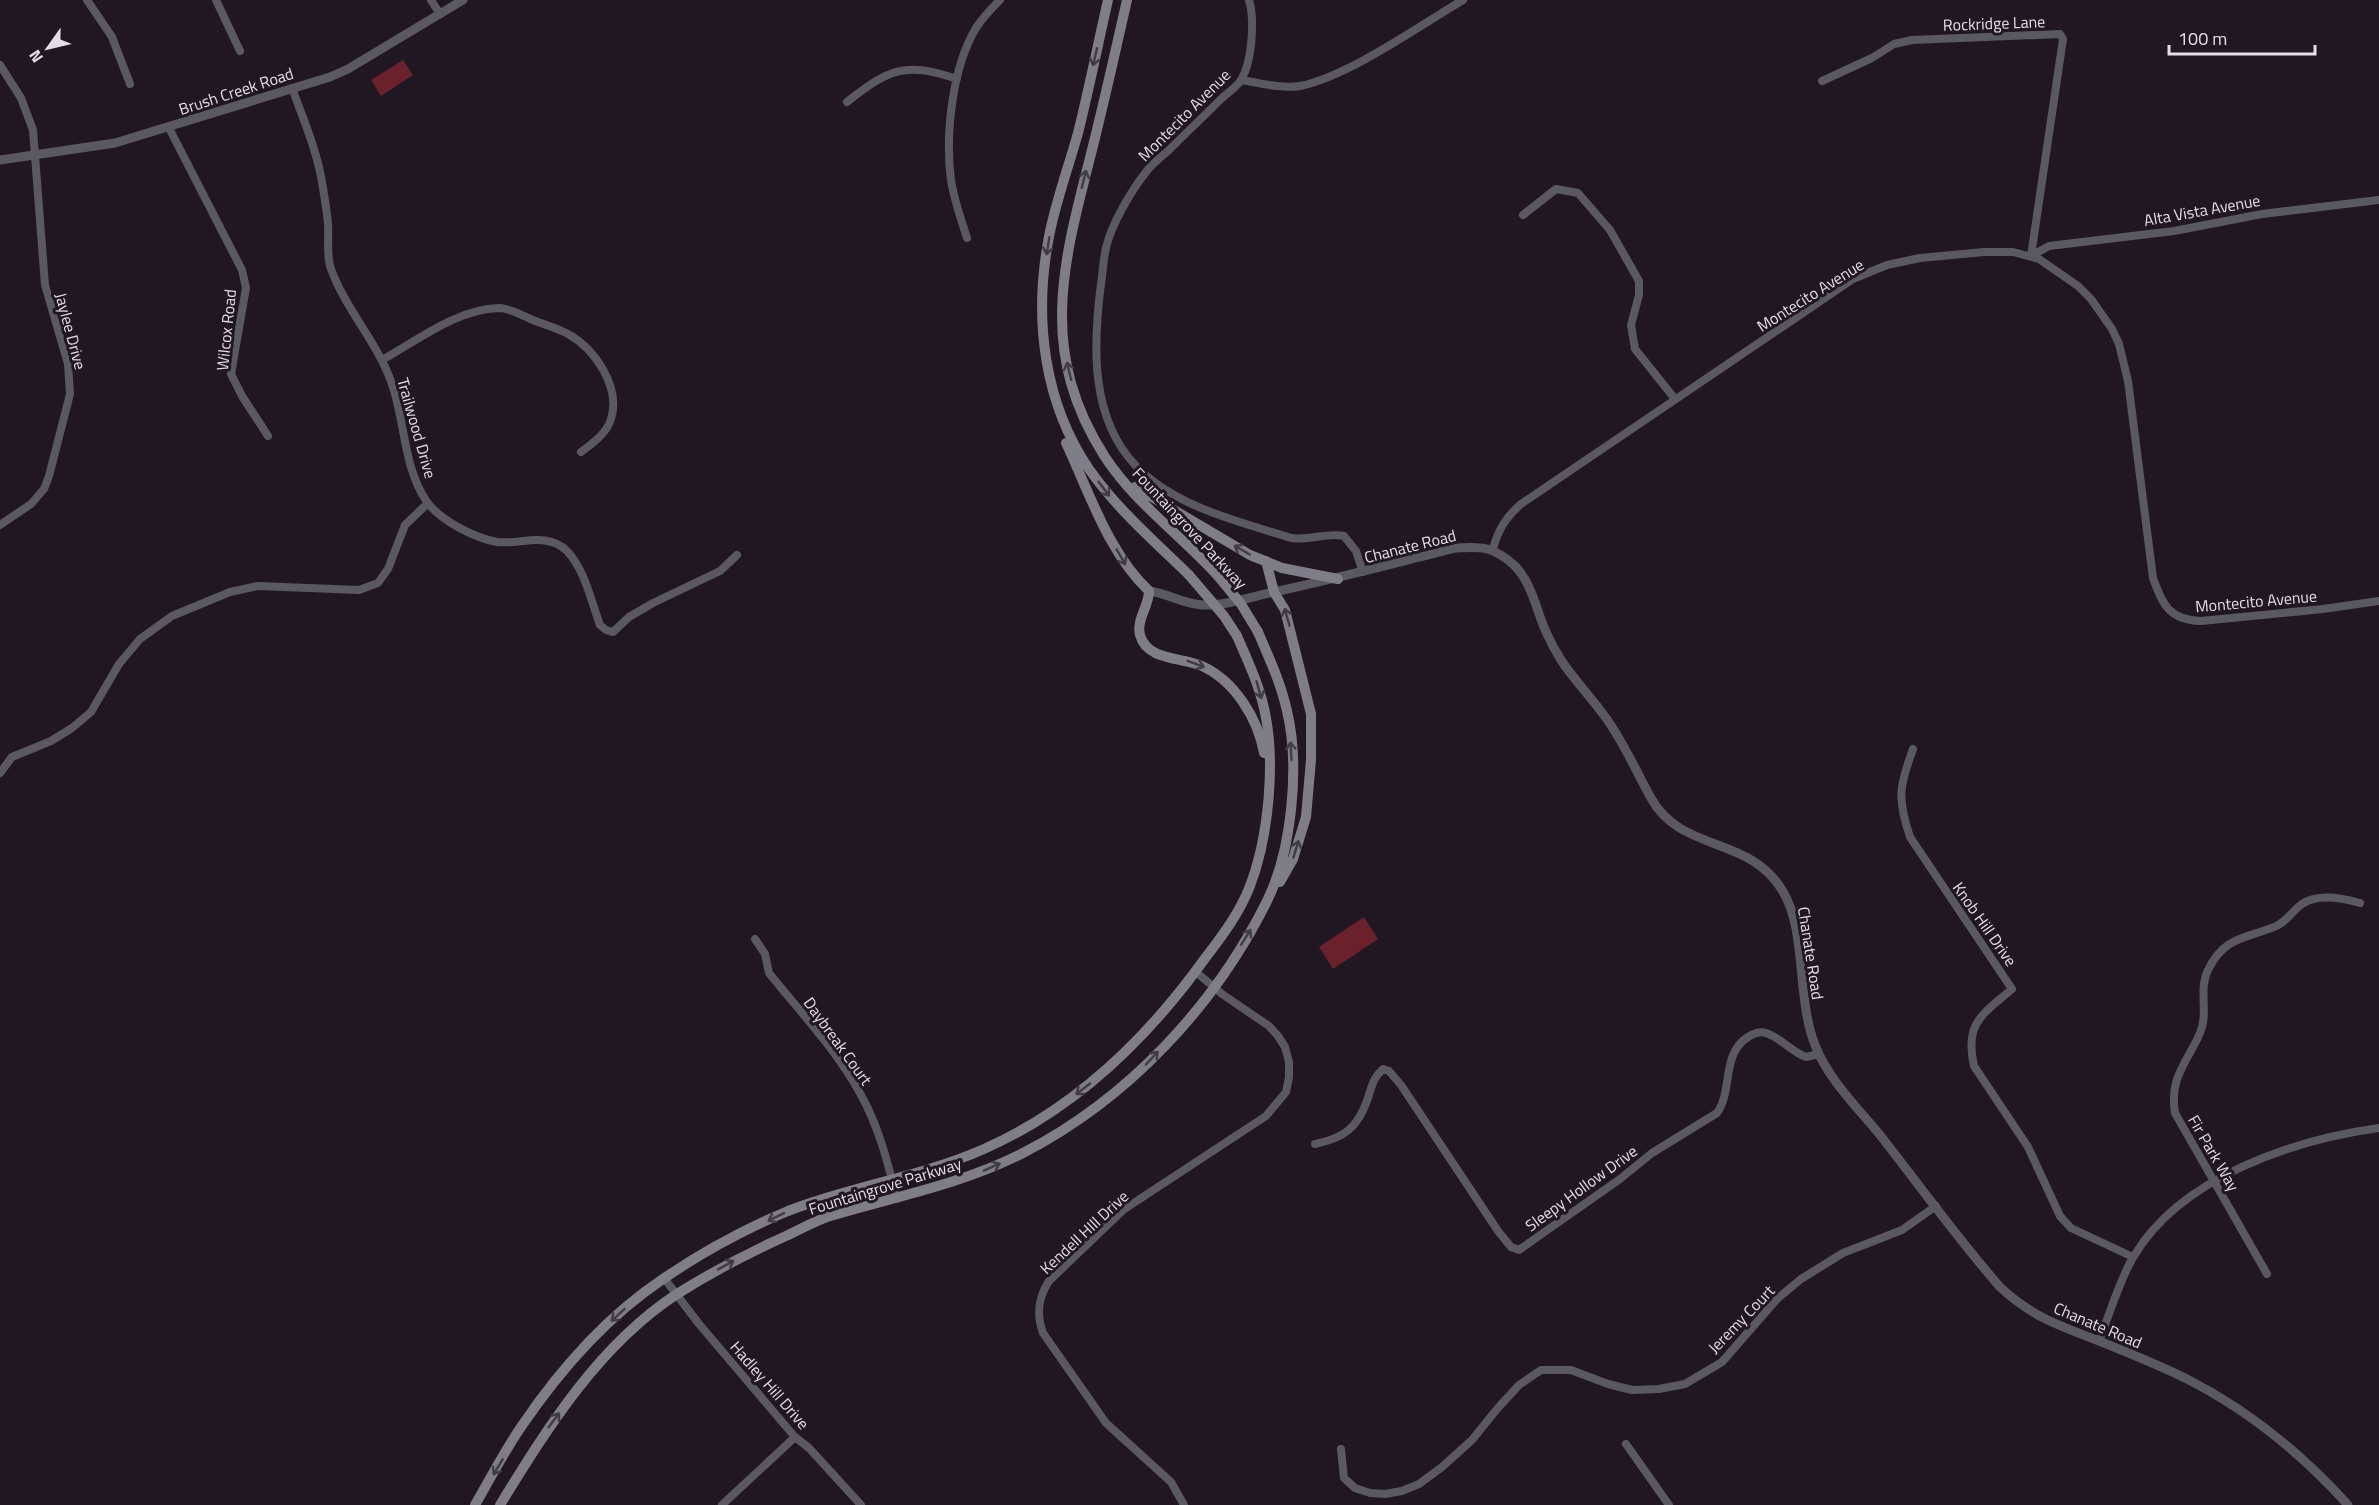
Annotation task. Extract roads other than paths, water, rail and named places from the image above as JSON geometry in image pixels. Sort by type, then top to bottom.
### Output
[{"type":"main road","name":"Fountaingrove Parkway","points":[[475,1505],[521,1428],[585,1347],[621,1312],[664,1278],[717,1247],[787,1212],[892,1181],[985,1149],[1048,1115],[1080,1092],[1153,1026],[1232,922],[1250,887],[1270,795],[1264,711],[1255,677],[1237,636],[1224,616],[1189,575],[1112,499],[1088,468],[1069,435],[1052,388],[1044,349],[1041,300],[1048,242],[1078,133],[1108,0]]},
{"type":"main road","name":"Fountaingrove Parkway","points":[[500,1505],[539,1440],[607,1352],[634,1328],[676,1295],[743,1256],[824,1218],[940,1187],[981,1172],[1058,1133],[1093,1109],[1146,1065],[1215,987],[1268,900],[1279,869],[1287,832],[1292,790],[1292,751],[1288,712],[1275,670],[1258,632],[1241,604],[1218,576],[1124,482],[1106,458],[1088,426],[1074,392],[1063,346],[1061,292],[1069,240],[1127,0]]},
{"type":"main road","points":[[1059,407],[1066,441],[1119,555],[1133,576],[1149,591],[1149,601],[1142,614],[1139,628],[1143,643],[1149,650],[1160,655],[1176,657],[1203,666],[1225,682],[1241,698],[1251,716],[1263,749],[1270,795]]},
{"type":"main road","points":[[1106,458],[1137,488],[1250,555],[1282,567],[1338,579]]},
{"type":"main road","points":[[1266,561],[1274,592],[1285,610],[1311,714],[1311,760],[1306,817],[1281,882],[1268,900]]},
{"type":"street","points":[[87,0],[112,37],[130,84]]},
{"type":"street","points":[[216,0],[240,51]]},
{"type":"street","points":[[430,0],[440,14]]},
{"type":"street","name":"Brush Creek Road","points":[[0,160],[115,144],[330,77],[348,69],[463,0]]},
{"type":"street","points":[[967,238],[951,183],[950,126],[957,80],[975,30],[985,15],[1000,0]]},
{"type":"street","name":"Montecito Avenue","points":[[1249,0],[1253,27],[1251,48],[1241,80],[1146,171],[1122,211],[1106,247],[1096,322],[1096,356],[1102,398],[1113,431],[1127,455],[1137,467],[1157,483],[1188,503],[1291,538],[1303,540],[1333,533],[1344,536],[1356,551],[1363,572]]},
{"type":"street","points":[[1241,80],[1298,86],[1320,80],[1371,54],[1463,0]]},
{"type":"street","name":"Rockridge Lane","points":[[1822,81],[1872,58],[1894,44],[1912,39],[2060,34],[2063,39],[2031,256]]},
{"type":"street","name":"Jaylee Drive","points":[[0,65],[26,108],[33,130],[45,285],[68,364],[70,394],[44,489],[31,504],[0,525]]},
{"type":"street","points":[[847,102],[880,78],[895,72],[929,69],[957,80]]},
{"type":"street","name":"Trailwood Drive","points":[[292,88],[317,156],[326,205],[330,266],[338,286],[382,360],[395,394],[403,437],[414,475],[428,503],[450,522],[473,535],[499,542],[533,538],[566,550],[579,567],[600,625],[613,632],[629,617],[653,603],[720,572],[737,555]]},
{"type":"street","name":"Wilcox Road","points":[[169,128],[242,270],[246,288],[231,374],[242,396],[268,436]]},
{"type":"street","points":[[1523,215],[1556,189],[1578,193],[1610,230],[1639,281],[1639,295],[1631,326],[1635,349],[1675,399]]},
{"type":"street","name":"Alta Vista Avenue","points":[[2031,256],[2049,246],[2174,231],[2262,214],[2379,200]]},
{"type":"street","name":"Montecito Avenue","points":[[1494,549],[1502,526],[1515,509],[1853,279],[1887,265],[1920,258],[2003,252],[2039,259],[2078,286],[2091,299],[2112,329],[2119,344],[2128,381],[2153,578],[2162,601],[2168,609],[2186,621],[2201,621],[2379,601]]},
{"type":"street","points":[[382,360],[456,318],[480,310],[502,308],[568,334],[600,365],[614,403],[611,420],[599,438],[581,452]]},
{"type":"street","points":[[0,773],[12,757],[51,741],[72,728],[91,712],[119,664],[140,639],[172,616],[230,592],[258,586],[288,585],[359,590],[378,583],[388,569],[405,525],[428,503]]},
{"type":"street","name":"Chanate Road","points":[[1149,591],[1162,592],[1185,602],[1202,605],[1338,579],[1456,548],[1475,546],[1494,549],[1521,573],[1536,603],[1547,634],[1562,661],[1612,728],[1664,816],[1680,830],[1743,854],[1774,877],[1790,905],[1796,929],[1804,1008],[1819,1054],[1852,1102],[1983,1267],[2015,1302],[2058,1327],[2099,1341],[2188,1380],[2262,1425],[2307,1462],[2348,1505]]},
{"type":"street","name":"Knob Hill Drive","points":[[1913,749],[1901,782],[1902,813],[1910,837],[2012,989],[1976,1020],[1971,1051],[1974,1066],[2028,1147],[2060,1216],[2071,1228],[2133,1257]]},
{"type":"street","name":"Fir Park Way","points":[[2267,1274],[2179,1120],[2173,1099],[2174,1083],[2201,1030],[2202,984],[2222,949],[2236,939],[2277,927],[2304,903],[2341,898],[2360,903]]},
{"type":"street","name":"Daybreak Court","points":[[755,939],[765,954],[769,973],[842,1065],[862,1095],[881,1141],[897,1199]]},
{"type":"street","name":"Kendell HIll Drive","points":[[1184,1505],[1171,1482],[1106,1423],[1043,1333],[1038,1309],[1041,1293],[1049,1281],[1123,1210],[1266,1116],[1286,1092],[1289,1062],[1285,1047],[1278,1036],[1269,1026],[1196,972]]},
{"type":"street","name":"Sleepy Hollow Drive","points":[[1315,1144],[1343,1136],[1360,1115],[1374,1078],[1383,1069],[1389,1071],[1401,1085],[1498,1231],[1511,1247],[1519,1250],[1620,1179],[1652,1153],[1717,1113],[1723,1104],[1731,1059],[1741,1041],[1751,1035],[1765,1032],[1806,1057],[1819,1054]]},
{"type":"street","points":[[2099,1341],[2133,1257],[2160,1219],[2214,1181],[2260,1158],[2341,1133],[2379,1128]]},
{"type":"street","name":"Jeremy Court","points":[[1341,1449],[1344,1478],[1355,1488],[1370,1493],[1385,1494],[1402,1491],[1419,1484],[1442,1467],[1472,1440],[1520,1385],[1540,1370],[1571,1370],[1632,1390],[1685,1384],[1722,1362],[1777,1299],[1801,1279],[1843,1253],[1902,1230],[1936,1206]]},
{"type":"street","name":"Hadley Hill Drive","points":[[664,1278],[795,1437],[861,1505]]},
{"type":"street","points":[[722,1505],[795,1437]]},
{"type":"street","points":[[1626,1444],[1669,1505]]}]
